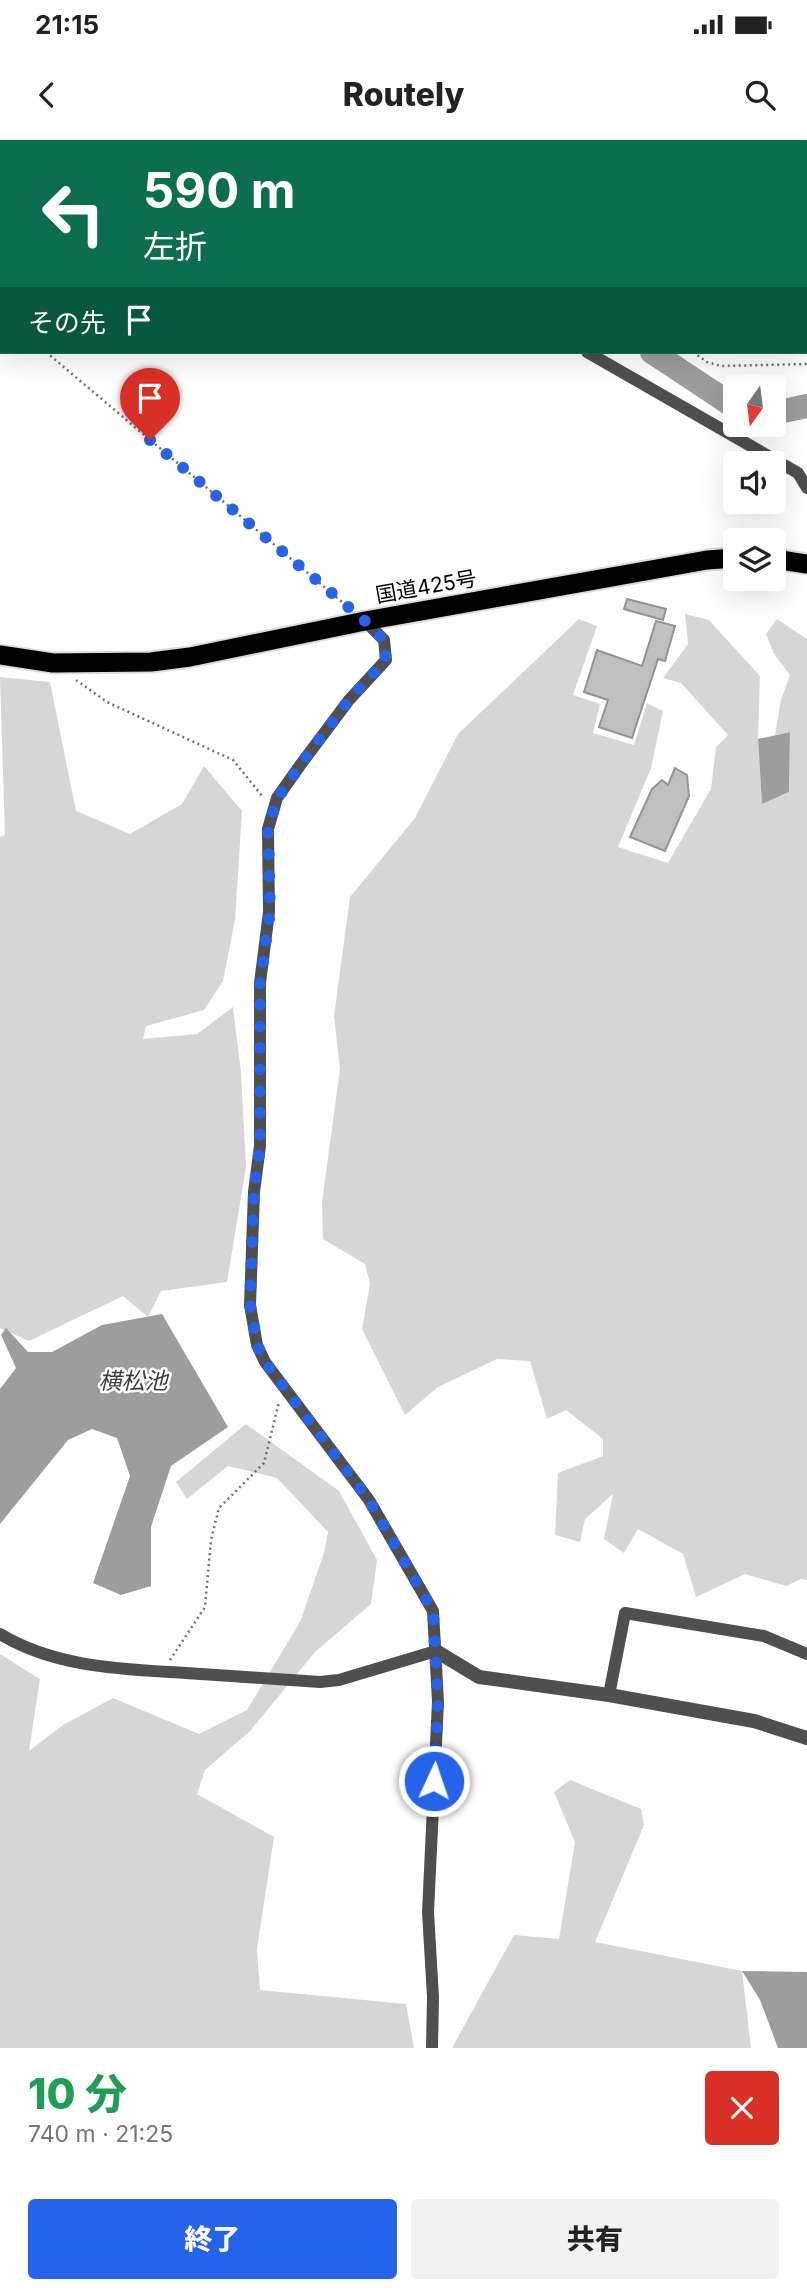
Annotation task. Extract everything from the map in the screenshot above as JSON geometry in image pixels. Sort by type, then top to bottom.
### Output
[{"type":"highway","name":"国道425号","points":[[0,655],[53,663],[151,662],[190,657],[365,621],[693,562],[723,559]]},
{"type":"highway","points":[[786,561],[807,564]]},
{"type":"street","points":[[590,354],[798,473],[807,488]]},
{"type":"street","points":[[365,621],[384,640],[386,660],[349,700],[301,764],[277,799],[268,829],[270,912],[260,983],[260,1146],[254,1192],[250,1305],[257,1345],[265,1362],[369,1500],[433,1611],[438,1702],[428,1912],[433,1997],[432,2048]]},
{"type":"street","points":[[609,1695],[625,1613],[764,1636],[807,1654]]},
{"type":"street","points":[[0,1634],[36,1652],[82,1664],[320,1682],[339,1680],[436,1651],[479,1678],[609,1695],[754,1721],[807,1738]]},
{"type":"path","points":[[48,354],[365,621]]},
{"type":"path","points":[[696,354],[707,362],[721,366],[807,364]]},
{"type":"path","points":[[74,679],[107,702],[233,760],[275,810]]},
{"type":"path","points":[[162,1672],[205,1607],[211,1540],[219,1508],[264,1463],[283,1388]]},
{"type":"shaded area","points":[[685,614],[709,620],[760,676],[758,739],[762,804],[789,792],[790,732],[775,735],[781,700],[790,675],[774,654],[766,634],[777,619],[807,639],[807,1580],[801,1579],[786,1586],[745,1574],[696,1597],[683,1554],[638,1529],[624,1553],[604,1539],[613,1494],[585,1519],[580,1542],[555,1535],[558,1473],[603,1456],[603,1439],[566,1410],[547,1419],[530,1361],[497,1359],[438,1387],[405,1415],[362,1329],[370,1284],[365,1264],[323,1239],[322,1202],[340,1069],[334,1016],[350,897],[415,818],[458,734],[579,619],[597,626],[573,695],[600,704],[593,733],[634,745],[647,703],[663,711],[651,768],[618,847],[668,863],[711,789],[716,747],[728,735],[681,683],[663,678],[688,644]]},
{"type":"shaded area","points":[[0,677],[50,682],[76,811],[130,834],[182,804],[204,766],[242,811],[235,920],[223,981],[204,1010],[146,1026],[143,1039],[197,1034],[233,1007],[241,1072],[246,1167],[227,1282],[161,1291],[148,1317],[123,1296],[29,1341],[0,1328],[0,837],[5,835]]},
{"type":"shaded area","points":[[246,1424],[339,1491],[377,1560],[371,1604],[315,1652],[250,1731],[205,1770],[197,1794],[274,1837],[257,1949],[260,1990],[406,2004],[414,2048],[0,2048],[0,1654],[40,1679],[29,1751],[63,1725],[113,1698],[199,1734],[247,1710],[300,1622],[324,1553],[328,1532],[277,1478],[228,1466],[187,1499],[176,1482]]},
{"type":"shaded area","points":[[570,1780],[641,1809],[644,1825],[595,1942],[742,1971],[751,2048],[452,2048],[514,1935],[559,1939],[575,1842],[554,1792]]},
{"type":"water","points":[[790,732],[789,792],[762,804],[758,739]]},
{"type":"water","name":"横松池","points":[[162,1314],[228,1427],[171,1466],[151,1527],[151,1586],[121,1595],[93,1583],[130,1476],[117,1438],[92,1429],[68,1440],[0,1524],[0,1389],[16,1368],[1,1335],[6,1328],[28,1352],[52,1352],[102,1325]]},
{"type":"water","points":[[742,1971],[807,1972],[807,2048],[778,2048],[760,2000]]},
{"type":"building","points":[[627,599],[666,609],[663,620],[624,609]]},
{"type":"building","points":[[656,621],[675,626],[665,661],[658,659],[632,738],[599,727],[608,700],[584,692],[597,650],[642,666]]},
{"type":"building","points":[[675,768],[687,775],[689,796],[665,851],[630,837],[652,789],[662,780],[668,785]]},
{"type":"waterway","points":[[655,354],[723,399]]},
{"type":"waterway","points":[[786,410],[807,406]]},
{"type":"route","points":[[150,440],[384,640],[386,660],[349,700],[301,764],[277,799],[268,829],[270,912],[260,983],[260,1146],[254,1192],[250,1305],[257,1345],[265,1362],[369,1500],[433,1611],[438,1702],[434,1781]]}]
